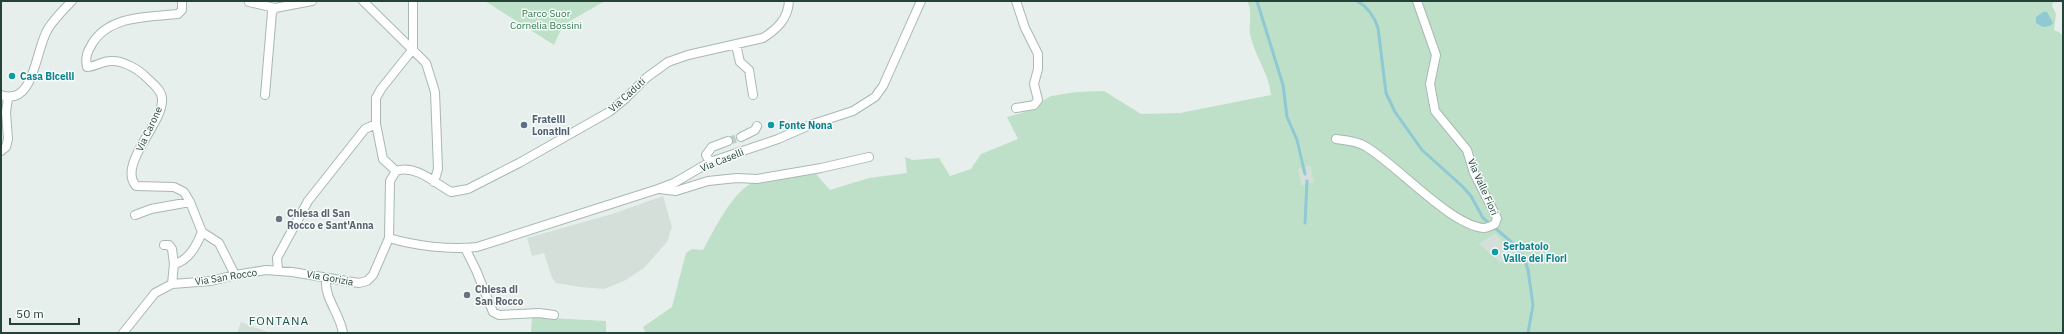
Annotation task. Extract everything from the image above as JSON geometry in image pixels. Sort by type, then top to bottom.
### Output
[{"type":"street","points":[[1,151],[6,147],[8,139],[5,96],[18,95],[31,81],[39,47],[48,28],[72,1]]},
{"type":"street","name":"Via Carone","points":[[182,1],[182,10],[178,14],[131,18],[102,32],[87,52],[85,61],[87,67],[111,61],[126,64],[141,72],[160,91],[163,100],[160,110],[134,161],[131,173],[132,182],[136,186],[179,188],[190,202],[202,232]]},
{"type":"street","points":[[249,2],[275,8],[312,1]]},
{"type":"street","points":[[363,1],[413,49],[426,63],[434,92],[438,169],[434,182],[413,170],[404,168],[396,171],[383,159],[376,124],[376,98],[381,89],[413,49],[413,1]]},
{"type":"street","name":"Via Caduti","points":[[434,182],[451,192],[468,189],[526,160],[609,112],[625,99],[646,78],[668,62],[688,55],[763,38],[784,20],[789,1]]},
{"type":"street","name":"Via Caselli","points":[[389,238],[405,242],[465,248],[477,247],[658,189],[674,183],[710,162],[778,139],[810,125],[853,111],[875,97],[883,86],[921,1]]},
{"type":"street","points":[[1016,1],[1025,28],[1038,54],[1038,69],[1034,84],[1038,100],[1034,105],[1016,108]]},
{"type":"street","name":"Via Valle Fiori","points":[[1336,139],[1348,140],[1365,146],[1437,204],[1468,224],[1483,228],[1495,224],[1497,218],[1474,173],[1467,150],[1440,118],[1436,111],[1430,84],[1436,55],[1417,1]]},
{"type":"street","points":[[265,95],[272,12],[275,8]]},
{"type":"street","points":[[736,45],[740,62],[749,70],[753,95]]},
{"type":"street","points":[[278,270],[277,258],[308,201],[365,129],[376,124]]},
{"type":"street","points":[[741,137],[755,130],[757,126]]},
{"type":"street","points":[[710,162],[706,155],[712,147],[728,141]]},
{"type":"street","points":[[658,189],[676,191],[708,181],[737,178],[757,179],[821,168],[869,157]]},
{"type":"street","name":"Via Gorizia","points":[[278,270],[358,283],[367,281],[373,275],[389,238],[390,181],[396,171]]},
{"type":"street","points":[[135,215],[151,209],[190,202]]},
{"type":"street","points":[[174,264],[182,262],[194,249],[202,232],[219,243],[235,275]]},
{"type":"street","points":[[164,245],[169,245],[172,249],[174,264],[172,284]]},
{"type":"street","points":[[465,248],[476,270],[493,312],[499,315],[539,313],[554,314]]},
{"type":"street","name":"Via San Rocco","points":[[123,333],[155,293],[172,284],[210,281],[235,275],[278,270]]},
{"type":"street","points":[[326,278],[325,289],[342,326],[343,333]]},
{"type":"shaded area","points":[[1310,166],[1314,182],[1302,185],[1298,169]]},
{"type":"shaded area","points":[[663,196],[672,227],[667,242],[644,268],[624,281],[604,289],[556,283],[552,278],[544,253],[532,256],[527,238],[612,214]]},
{"type":"shaded area","points":[[1495,234],[1516,256],[1500,263],[1479,244]]},
{"type":"shaded area","points":[[241,322],[270,333],[237,333]]},
{"type":"green space","name":"Parco Suor Cornelia Bossini","points":[[485,1],[605,1],[563,25],[554,45]]},
{"type":"green space","points":[[1247,1],[2054,1],[2052,5],[2056,14],[2054,30],[2063,36],[2063,333],[646,333],[643,327],[672,307],[686,253],[692,249],[703,250],[718,222],[732,201],[747,186],[755,182],[816,174],[830,190],[869,178],[907,173],[905,157],[913,160],[939,158],[950,176],[971,169],[981,154],[1018,139],[1007,117],[1022,113],[1051,96],[1077,92],[1104,91],[1141,114],[1180,113],[1271,95],[1268,80],[1251,38],[1249,6]],"holes":[[[1310,166],[1314,182],[1302,185],[1298,169]],[[1495,234],[1516,256],[1500,262],[1479,244]]]},
{"type":"green space","points":[[532,317],[606,321],[606,333],[531,333]]},
{"type":"water","points":[[2043,12],[2047,12],[2053,23],[2050,26],[2043,27],[2036,23],[2036,17]]},
{"type":"waterway","points":[[1257,1],[1283,85],[1287,117],[1297,140],[1305,174]]},
{"type":"waterway","points":[[1357,1],[1370,12],[1378,28],[1386,93],[1395,112],[1422,150],[1462,186],[1471,196],[1483,218],[1514,244],[1525,260],[1528,270],[1533,305],[1528,333]]},
{"type":"waterway","points":[[1305,223],[1307,181]]},
{"type":"tunnel","points":[[728,141],[741,137]]},
{"type":"place","name":"Casa Bicelli","points":[[12,76]]},
{"type":"place","name":"Fratelli Lonatini","points":[[524,125]]},
{"type":"place","name":"Fonte Nona","points":[[771,125]]},
{"type":"place","name":"Chiesa di San Rocco e Sant'Anna","points":[[279,219]]},
{"type":"place","name":"Serbatoio Valle dei Fiori","points":[[1495,252]]},
{"type":"place","name":"Chiesa di San Rocco","points":[[467,295]]},
{"type":"district","name":"FONTANA","points":[[279,320]]}]
